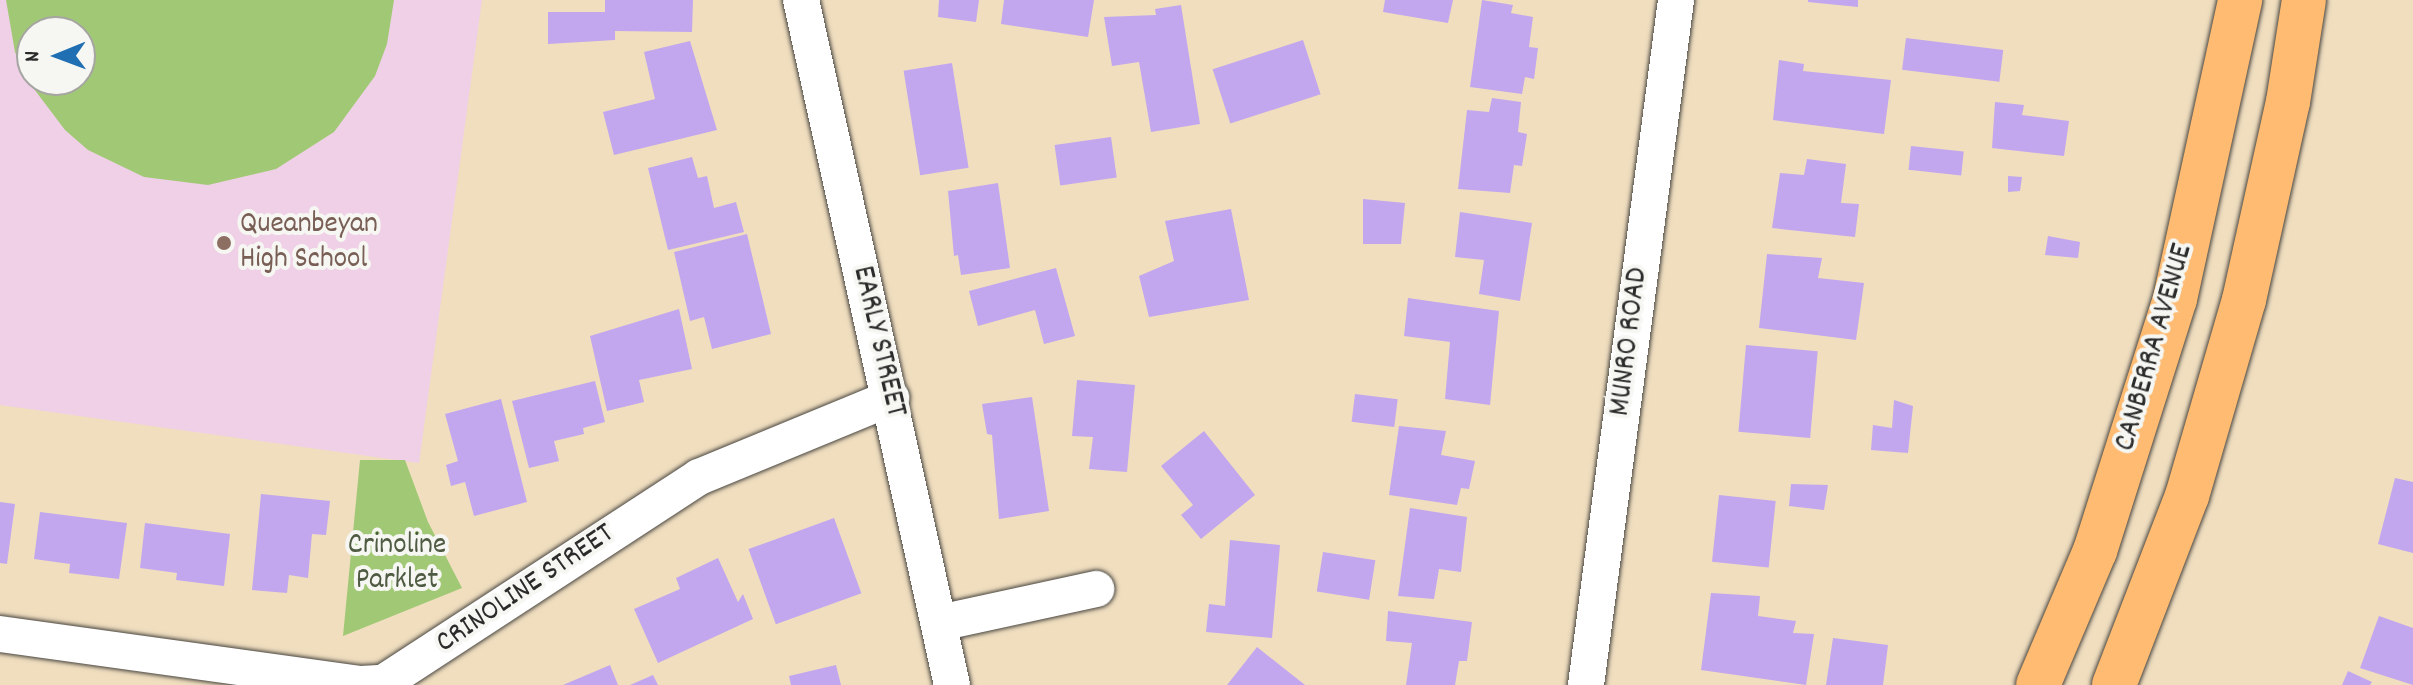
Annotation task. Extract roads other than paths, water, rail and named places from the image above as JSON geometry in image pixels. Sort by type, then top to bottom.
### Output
[{"type":"highway","name":"CANBERRA AVENUE","points":[[2038,685],[2095,551],[2175,299],[2240,0]]},
{"type":"highway","points":[[2114,685],[2187,496],[2244,300],[2288,102],[2304,0]]},
{"type":"street","name":"EARLY STREET","points":[[801,0],[952,685]]},
{"type":"street","name":"MUNRO ROAD","points":[[1586,685],[1676,0]]},
{"type":"street","name":"CRINOLINE STREET","points":[[0,634],[361,684],[383,684],[699,477],[891,398]]},
{"type":"street","points":[[939,623],[1096,589]]},
{"type":"place","name":"Queanbeyan High School","points":[[224,243]]},
{"type":"park label","name":"Crinoline Parklet","points":[[397,564]]}]
